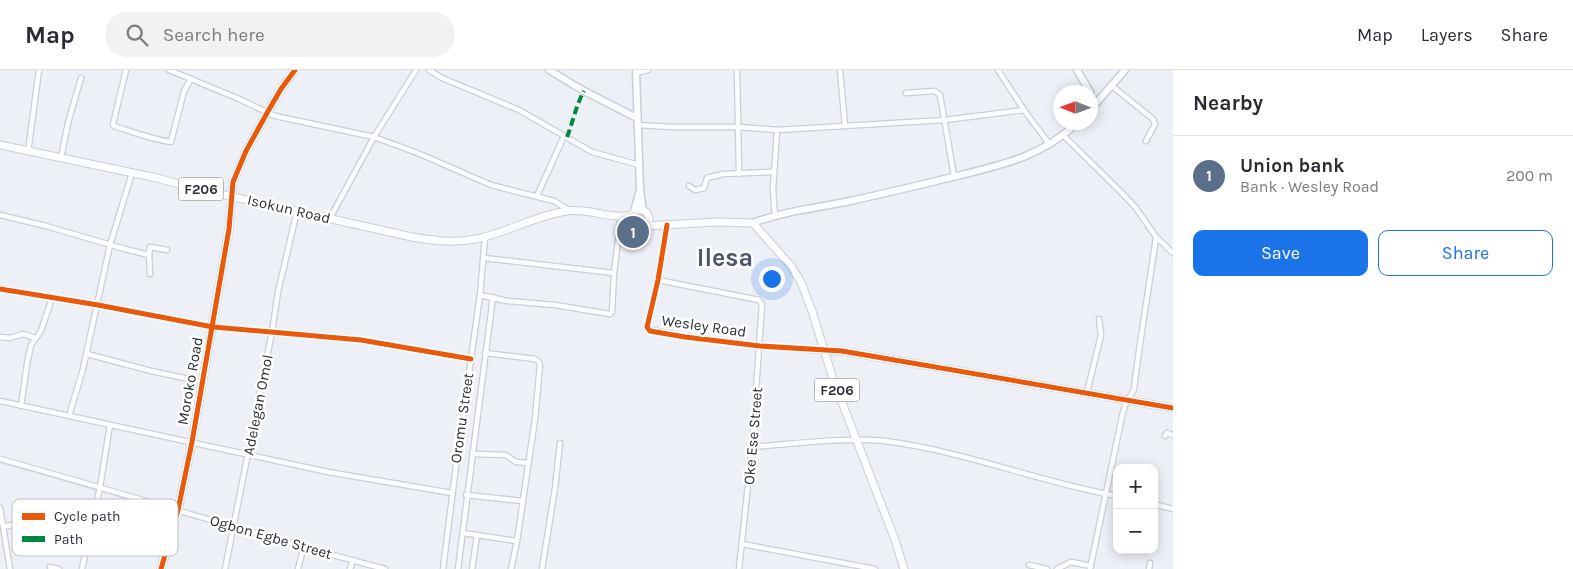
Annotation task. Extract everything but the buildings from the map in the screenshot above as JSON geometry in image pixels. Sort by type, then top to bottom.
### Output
[{"type":"main road","name":"Isokun Road","points":[[0,145],[412,237],[448,242],[484,237]]},
{"type":"main road","name":"F206","points":[[484,237],[569,210],[593,211],[621,217],[632,225]]},
{"type":"main road","name":"F206","points":[[621,217],[633,214],[638,210],[646,213]]},
{"type":"main road","points":[[646,213],[666,225]]},
{"type":"main road","points":[[646,213],[649,222],[646,226]]},
{"type":"main road","points":[[633,214],[632,225],[640,229],[646,226],[657,227],[717,222],[753,223]]},
{"type":"main road","name":"F206","points":[[753,223],[791,266],[800,282],[812,311],[823,351],[895,540],[904,569]]},
{"type":"street","points":[[28,152],[40,70]]},
{"type":"street","points":[[126,70],[114,126],[171,142],[184,91],[191,78]]},
{"type":"street","points":[[169,70],[191,78],[267,113],[282,118],[374,137],[420,154],[491,185],[554,201],[569,210]]},
{"type":"street","name":"Moroko Road","points":[[178,510],[213,327],[229,229],[233,182],[280,89],[295,70]]},
{"type":"street","points":[[330,218],[374,137],[416,70]]},
{"type":"street","points":[[429,70],[442,78],[519,110],[592,152],[640,165]]},
{"type":"street","points":[[549,70],[638,122],[670,127],[739,126],[777,130],[826,128],[945,120],[1024,110]]},
{"type":"street","points":[[646,213],[640,189],[636,71],[648,70]]},
{"type":"street","points":[[736,70],[739,174]]},
{"type":"street","points":[[840,70],[845,126]]},
{"type":"street","points":[[998,70],[1050,145]]},
{"type":"street","points":[[1077,70],[1085,85]]},
{"type":"street","points":[[1099,102],[1125,70]]},
{"type":"street","points":[[61,158],[68,123],[81,78]]},
{"type":"street","points":[[1112,86],[1153,119],[1155,124],[1146,141]]},
{"type":"street","points":[[906,93],[939,92],[954,176]]},
{"type":"street","points":[[775,216],[772,190],[777,130]]},
{"type":"street","points":[[753,223],[775,216],[876,196],[1019,159],[1050,145],[1070,130]]},
{"type":"street","points":[[537,196],[564,136]]},
{"type":"street","points":[[1064,136],[1136,208],[1156,237],[1173,253]]},
{"type":"street","points":[[689,186],[694,190],[704,188],[707,178],[711,176],[773,172]]},
{"type":"street","points":[[70,416],[87,354],[110,245],[132,173]]},
{"type":"street","points":[[633,214],[640,189]]},
{"type":"street","name":"Adelegan Omol","points":[[225,569],[272,332],[278,292],[297,211]]},
{"type":"street","points":[[0,215],[149,255]]},
{"type":"street","points":[[480,295],[610,314],[612,312],[614,273],[621,217]]},
{"type":"street","points":[[658,280],[666,225]]},
{"type":"street","name":"Oromu Street","points":[[443,569],[480,295],[484,237]]},
{"type":"street","points":[[1057,569],[1071,562],[1090,567],[1126,400],[1134,390],[1139,344],[1148,297],[1156,237]]},
{"type":"street","points":[[150,274],[150,247],[167,250]]},
{"type":"street","points":[[484,258],[614,273]]},
{"type":"street","name":"Wesley Road","points":[[658,280],[647,327],[650,331],[760,346],[823,351]]},
{"type":"street","name":"Oke Ese Street","points":[[658,280],[759,300],[761,302],[760,346],[752,447],[739,569]]},
{"type":"street","points":[[0,289],[213,327],[361,340],[471,359]]},
{"type":"street","points":[[458,569],[493,297]]},
{"type":"street","points":[[21,406],[31,345],[41,331],[52,298]]},
{"type":"street","points":[[1087,392],[1100,335],[1099,320]]},
{"type":"street","points":[[0,337],[10,338],[23,334],[35,338]]},
{"type":"street","points":[[823,351],[842,351],[1173,408]]},
{"type":"street","points":[[485,353],[534,359],[539,362],[538,390],[517,541],[511,569]]},
{"type":"street","points":[[87,354],[151,371],[203,382]]},
{"type":"street","points":[[0,401],[359,478],[452,493]]},
{"type":"street","points":[[97,499],[110,425]]},
{"type":"street","points":[[1165,436],[1166,432],[1173,435]]},
{"type":"street","points":[[752,447],[856,440],[885,441],[936,451],[1078,489],[1113,495]]},
{"type":"street","points":[[542,569],[560,443]]},
{"type":"street","points":[[472,454],[506,455],[516,462],[528,463]]},
{"type":"street","name":"Ogbon Egbe Street","points":[[0,460],[141,499]]},
{"type":"street","points":[[466,496],[522,501]]},
{"type":"street","points":[[1158,505],[1173,509]]},
{"type":"street","points":[[0,508],[10,569]]},
{"type":"street","name":"Ogbon Egbe Street","points":[[178,510],[233,528],[385,569]]},
{"type":"street","points":[[3,527],[12,525]]},
{"type":"street","points":[[463,533],[517,541]]},
{"type":"street","points":[[472,569],[477,535]]},
{"type":"street","points":[[742,544],[876,569]]},
{"type":"street","points":[[298,569],[304,546]]},
{"type":"street","points":[[82,569],[84,556]]},
{"type":"street","name":"Moroko Road","points":[[161,569],[165,556]]},
{"type":"street","points":[[350,569],[353,560]]},
{"type":"street","points":[[1150,563],[1150,569]]},
{"type":"street","points":[[1029,565],[1047,569]]},
{"type":"street","points":[[50,567],[59,569]]},
{"type":"marked path","points":[[567,137],[584,91]]},
{"type":"cycle path","points":[[178,510],[192,442],[229,229],[233,182],[246,151],[267,113],[295,70]]},
{"type":"cycle path","points":[[667,225],[658,280],[647,327],[650,331],[760,346],[842,351],[1173,408]]},
{"type":"cycle path","points":[[0,289],[213,327],[361,340],[471,359]]},
{"type":"cycle path","points":[[161,569],[165,556]]},
{"type":"place","name":"Union bank","points":[[633,232]]},
{"type":"district","name":"Ilesa","points":[[725,257]]}]
